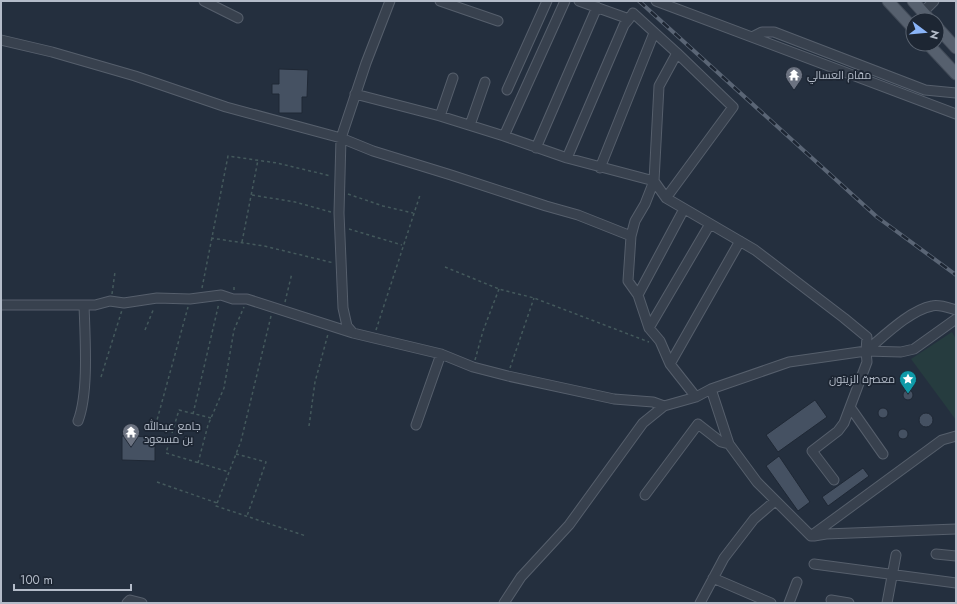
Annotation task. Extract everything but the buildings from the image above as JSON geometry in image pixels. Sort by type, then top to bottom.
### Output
[{"type":"main road","points":[[888,1],[905,19]]},
{"type":"main road","points":[[913,1],[923,12]]},
{"type":"main road","points":[[945,36],[956,48]]},
{"type":"main road","points":[[937,52],[952,66],[956,74]]},
{"type":"street","points":[[204,1],[238,18]]},
{"type":"street","points":[[353,333],[347,326],[343,308],[339,227],[341,138],[355,94],[390,1]]},
{"type":"street","points":[[440,1],[498,21]]},
{"type":"street","points":[[507,90],[547,1]]},
{"type":"street","points":[[504,136],[565,1]]},
{"type":"street","points":[[579,1],[628,19]]},
{"type":"street","points":[[656,1],[956,114]]},
{"type":"street","points":[[929,12],[934,1]]},
{"type":"street","points":[[536,148],[597,7]]},
{"type":"street","points":[[567,158],[624,25],[633,13],[733,107],[666,198]]},
{"type":"street","points":[[752,37],[766,31],[774,32],[925,90],[956,93]]},
{"type":"street","points":[[600,168],[654,33]]},
{"type":"street","points":[[1,40],[52,52],[128,74],[226,107],[341,138],[373,152],[578,215],[631,236]]},
{"type":"street","points":[[677,53],[659,86],[654,181],[645,204],[635,221],[631,236],[628,281],[638,295],[648,328],[660,341],[670,364],[696,397]]},
{"type":"street","points":[[440,116],[453,78]]},
{"type":"street","points":[[470,126],[485,82]]},
{"type":"street","points":[[355,94],[440,116],[567,158],[600,168],[654,181],[666,198],[740,241],[808,290],[867,337],[867,362],[850,407],[838,431],[812,451],[834,480]]},
{"type":"street","points":[[638,295],[684,209]]},
{"type":"street","points":[[648,328],[710,224]]},
{"type":"street","points":[[670,364],[740,241]]},
{"type":"street","points":[[1,305],[96,305],[110,302],[124,303],[157,298],[190,299],[221,295],[233,299],[246,299],[353,333],[441,354],[473,367],[508,376],[614,399],[653,402],[664,406]]},
{"type":"street","points":[[78,421],[82,406],[86,350],[84,305]]},
{"type":"street","points":[[866,351],[904,320],[922,309],[933,305],[956,310]]},
{"type":"street","points":[[504,603],[521,577],[569,525],[643,423],[664,406],[696,397],[711,389],[788,362],[866,351],[902,352],[914,350],[956,319]]},
{"type":"street","points":[[416,425],[441,354]]},
{"type":"street","points":[[711,389],[729,444],[756,482],[810,536]]},
{"type":"street","points":[[850,407],[884,454]]},
{"type":"street","points":[[645,495],[698,424],[721,442],[729,444]]},
{"type":"street","points":[[810,536],[942,440],[956,436]]},
{"type":"street","points":[[700,603],[724,558],[750,525],[775,501]]},
{"type":"street","points":[[810,536],[826,534],[956,529]]},
{"type":"street","points":[[936,554],[956,556]]},
{"type":"street","points":[[887,603],[896,555]]},
{"type":"street","points":[[814,564],[956,583]]},
{"type":"street","points":[[714,578],[771,603]]},
{"type":"street","points":[[789,603],[797,582]]},
{"type":"street","points":[[831,600],[849,603]]},
{"type":"street","points":[[129,602],[142,603]]},
{"type":"path","points":[[201,298],[211,238],[228,156],[258,160],[339,176]]},
{"type":"path","points":[[242,242],[258,160]]},
{"type":"path","points":[[339,192],[383,206],[413,213]]},
{"type":"path","points":[[252,195],[283,200],[339,213]]},
{"type":"path","points":[[374,337],[402,245],[420,195]]},
{"type":"path","points":[[339,227],[344,227],[402,245]]},
{"type":"path","points":[[211,238],[242,242],[342,264]]},
{"type":"path","points":[[445,267],[499,289],[534,298],[621,333],[650,342],[660,341]]},
{"type":"path","points":[[110,302],[115,272]]},
{"type":"path","points":[[284,310],[292,273]]},
{"type":"path","points":[[473,367],[483,331],[499,289]]},
{"type":"path","points":[[193,414],[221,295]]},
{"type":"path","points":[[145,330],[157,298]]},
{"type":"path","points":[[508,376],[510,365],[534,298]]},
{"type":"path","points":[[154,431],[190,299]]},
{"type":"path","points":[[198,463],[211,418],[224,388],[234,330],[246,299]]},
{"type":"path","points":[[101,377],[124,303]]},
{"type":"path","points":[[272,308],[241,440],[216,506],[306,536]]},
{"type":"path","points":[[310,426],[315,382],[331,325]]},
{"type":"path","points":[[211,418],[179,410],[166,453],[229,472]]},
{"type":"path","points":[[235,453],[246,458],[266,462],[247,516]]},
{"type":"path","points":[[157,482],[217,503]]},
{"type":"green space","points":[[952,332],[956,339],[956,420],[911,359]]},
{"type":"railway","points":[[639,1],[877,217],[956,275]]},
{"type":"place","name":"مقام العسالي","points":[[794,90]]},
{"type":"place","name":"معصرة الزيتون","points":[[908,394]]},
{"type":"place","name":"جامع عبدالله بن مسعود","points":[[131,447]]}]
